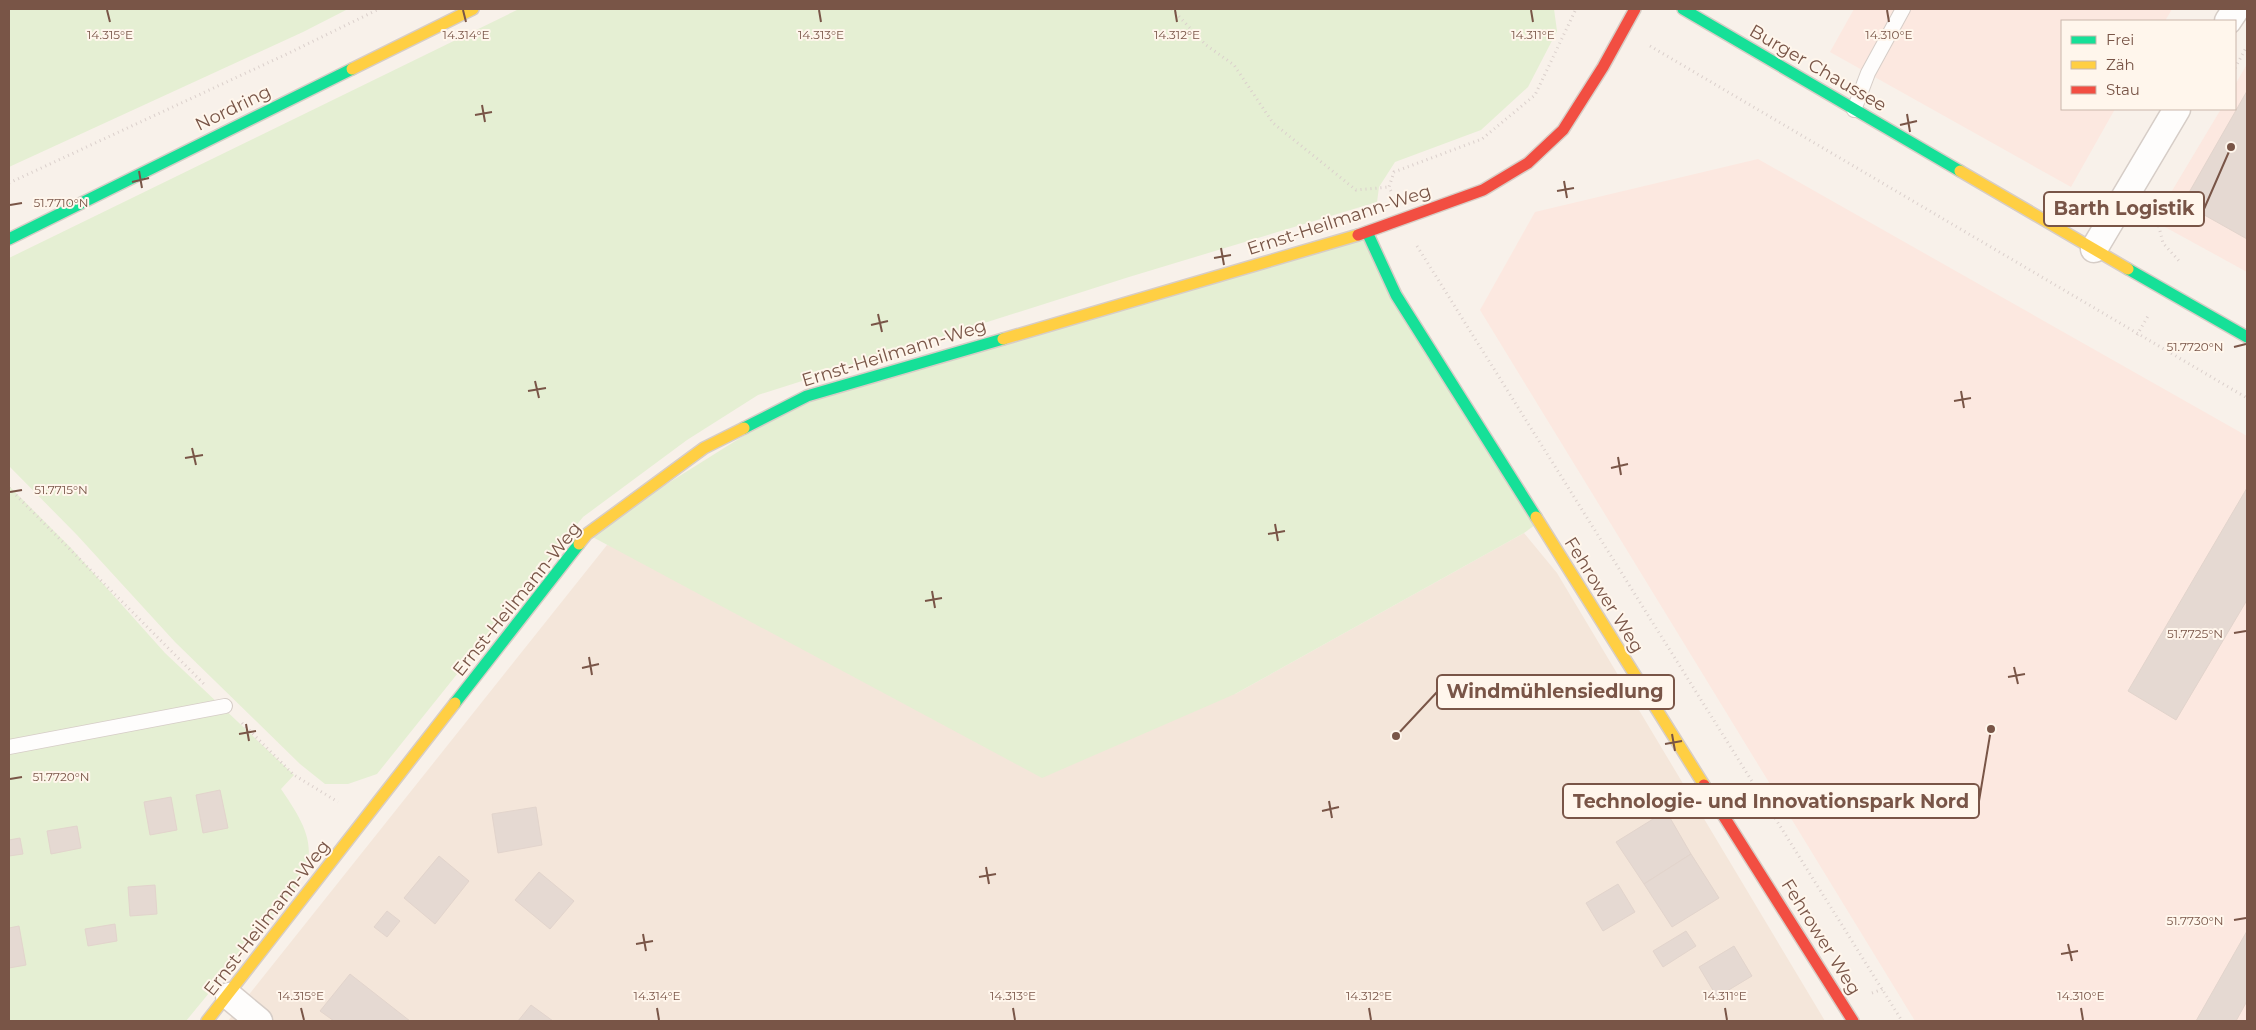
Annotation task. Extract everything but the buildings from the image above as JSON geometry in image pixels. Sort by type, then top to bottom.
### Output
[{"type":"street","name":"Nordring","points":[[9,239],[473,9]]},
{"type":"street","name":"Ernst-Heilmann-Weg","points":[[207,1021],[229,996],[587,534],[704,448],[807,396],[1401,222],[1483,190],[1528,163],[1563,130],[1624,31],[1635,9]]},
{"type":"street","name":"Burger Chaussee","points":[[1683,9],[2163,290],[2247,337]]},
{"type":"street","points":[[2229,20],[2236,9]]},
{"type":"street","points":[[2094,249],[2176,110]]},
{"type":"street","name":"Fehrower Weg","points":[[1367,232],[1396,295],[1853,1021]]},
{"type":"street","points":[[229,996],[259,1021]]},
{"type":"lane","points":[[1854,110],[1868,74],[1903,9]]},
{"type":"lane","points":[[9,747],[225,706]]},
{"type":"path","points":[[9,183],[289,54],[379,9]]},
{"type":"path","points":[[1172,9],[1206,45],[1234,65],[1273,123],[1356,190],[1389,187]]},
{"type":"path","points":[[1576,9],[1534,95],[1482,139],[1394,172],[1389,187],[1401,222],[1902,1021]]},
{"type":"path","points":[[1624,31],[2137,335],[2247,398]]},
{"type":"path","points":[[2236,66],[2247,45]]},
{"type":"path","points":[[2137,335],[2180,262],[2163,243],[2155,210],[2160,202]]},
{"type":"path","points":[[9,488],[294,775],[366,819]]},
{"type":"shaded area","points":[[1854,9],[2172,9],[2166,20],[2061,20],[2061,110],[2114,110],[2071,187],[1830,52]]},
{"type":"shaded area","points":[[2247,64],[2247,272],[2154,221],[2220,110],[2236,110],[2236,83]]},
{"type":"shaded area","points":[[1758,159],[2247,436],[2247,1021],[1915,1021],[1480,310],[1535,212]]},
{"type":"shaded area","points":[[1524,533],[1557,573],[1825,1021],[228,1021],[607,545],[1235,694]]},
{"type":"green space","points":[[9,9],[348,9],[303,32],[9,167]]},
{"type":"green space","points":[[519,9],[1554,9],[1557,31],[1528,87],[1481,130],[1395,162],[1379,187],[1377,202],[1129,277],[758,395],[687,440],[583,517],[377,774],[348,784],[325,784],[300,764],[175,642],[77,535],[9,466],[9,258]]},
{"type":"green space","points":[[1367,232],[1539,522],[1524,533],[1235,694],[1042,778],[587,534],[807,396]]},
{"type":"green space","points":[[9,486],[71,548],[165,653],[294,775],[281,789],[306,834],[309,853],[303,874],[298,885],[186,1021],[9,1021]]},
{"type":"traffic: fast","points":[[1683,9],[1960,171]]},
{"type":"traffic: fast","points":[[9,239],[352,69]]},
{"type":"traffic: fast","points":[[1367,232],[1396,295],[1536,517]]},
{"type":"traffic: fast","points":[[2128,269],[2247,337]]},
{"type":"traffic: fast","points":[[744,428],[807,396],[1003,339]]},
{"type":"traffic: fast","points":[[455,703],[579,544]]},
{"type":"traffic: slow","points":[[352,69],[473,9]]},
{"type":"traffic: slow","points":[[1960,171],[2128,269]]},
{"type":"traffic: slow","points":[[1003,339],[1358,235]]},
{"type":"traffic: slow","points":[[579,544],[587,534],[704,448],[744,428]]},
{"type":"traffic: slow","points":[[1536,517],[1704,785]]},
{"type":"traffic: slow","points":[[207,1021],[455,703]]},
{"type":"traffic: jam","points":[[1358,235],[1483,190],[1528,163],[1563,130],[1603,67],[1635,9]]},
{"type":"traffic: jam","points":[[1704,785],[1853,1021]]},
{"type":"place","name":"Barth Logistik","points":[[2231,147]]},
{"type":"place","name":"Technologie- und Innovationspark Nord","points":[[1991,729]]},
{"type":"place","name":"Windmühlensiedlung","points":[[1396,736]]}]
